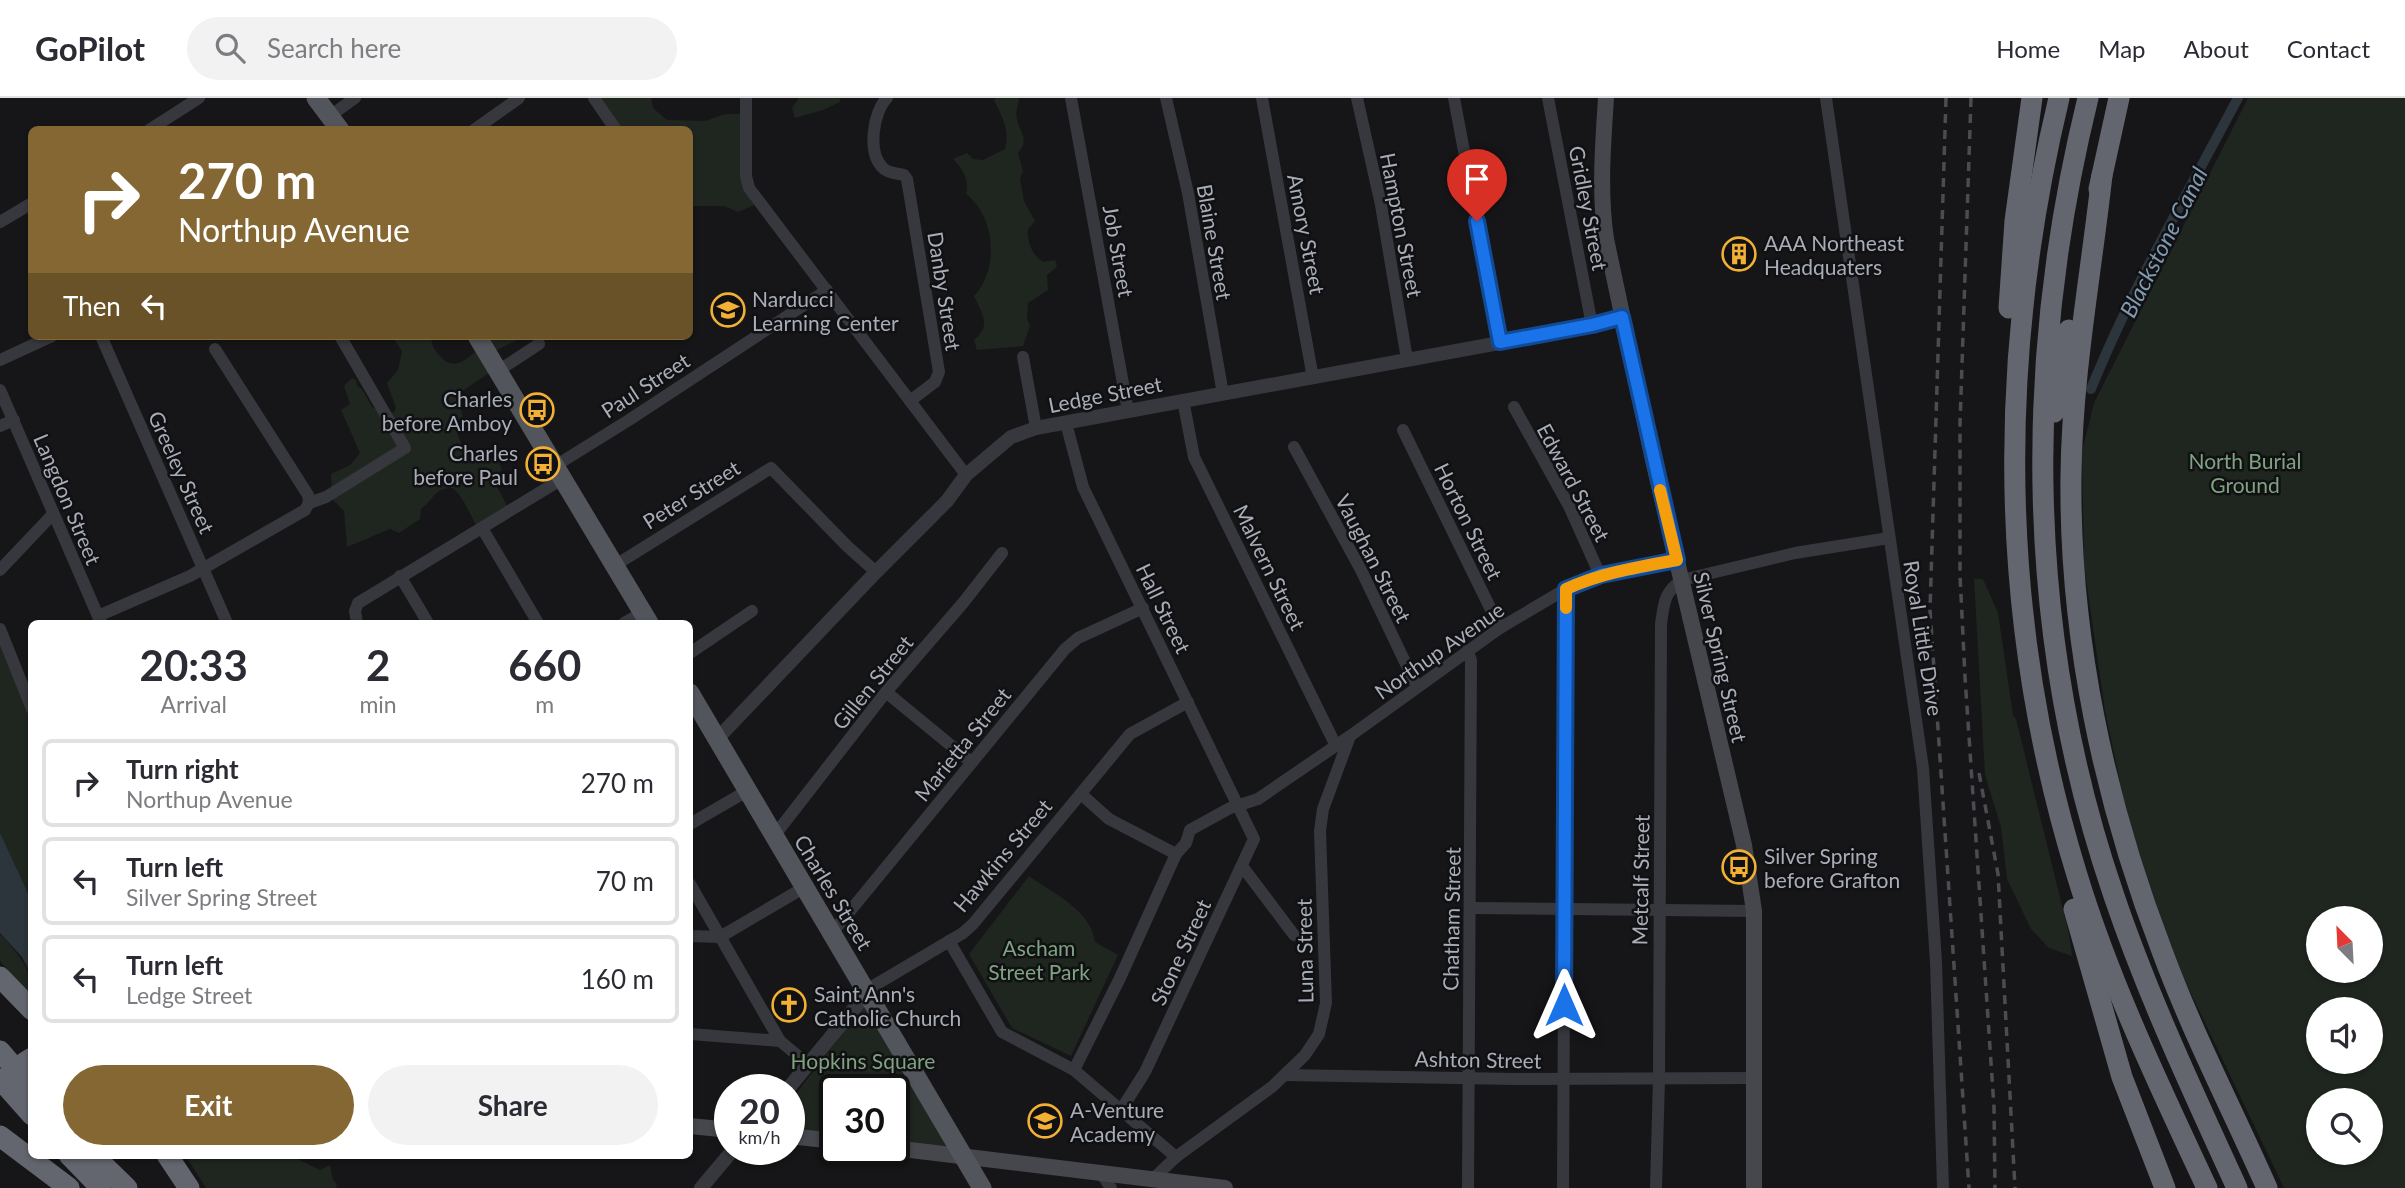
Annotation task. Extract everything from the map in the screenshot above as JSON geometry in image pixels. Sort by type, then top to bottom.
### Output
[{"type":"highway","points":[[2015,423],[2006,368],[2009,301],[2015,221],[2032,98]]},
{"type":"highway","points":[[2059,98],[2042,176],[2019,337],[2015,518],[2024,623],[2042,737],[2064,831],[2089,911],[2122,1000],[2207,1188]]},
{"type":"highway","points":[[2088,98],[2065,204],[2045,359],[2042,490],[2058,667],[2081,782],[2113,894],[2155,1008],[2237,1188]]},
{"type":"highway","points":[[2042,490],[2055,403],[2088,231],[2119,98]]},
{"type":"highway","points":[[2102,175],[2080,348],[2071,473],[2076,593],[2088,681],[2113,803],[2143,899],[2174,982],[2267,1188]]},
{"type":"highway","points":[[2064,831],[2065,876],[2122,1077],[2165,1188]]},
{"type":"highway","points":[[0,976],[28,1006]]},
{"type":"highway","points":[[0,1051],[23,1092]]},
{"type":"highway","points":[[0,1079],[23,1092]]},
{"type":"highway","points":[[0,1136],[28,1157]]},
{"type":"highway","points":[[31,1159],[69,1188]]},
{"type":"highway","points":[[73,1159],[101,1188]]},
{"type":"highway","points":[[97,1159],[127,1188]]},
{"type":"highway","points":[[170,1159],[189,1188]]},
{"type":"main road","points":[[316,98],[335,123]]},
{"type":"main road","name":"Silver Spring Street","points":[[1606,98],[1601,207],[1622,317],[1744,845],[1754,911],[1754,1188]]},
{"type":"main road","points":[[479,340],[645,618]]},
{"type":"main road","name":"Charles Street","points":[[693,698],[982,1188]]},
{"type":"main road","points":[[0,1065],[28,1061]]},
{"type":"main road","points":[[693,1126],[714,1128]]},
{"type":"main road","points":[[910,1149],[1216,1187]]},
{"type":"street","points":[[155,126],[199,98]]},
{"type":"street","points":[[335,123],[355,98]]},
{"type":"street","points":[[480,126],[519,98]]},
{"type":"street","points":[[594,98],[613,126]]},
{"type":"street","points":[[746,98],[746,176],[749,188],[966,475]]},
{"type":"street","name":"Danby Street","points":[[887,98],[882,103],[875,124],[878,162],[886,171],[904,175],[908,186],[939,372],[934,382],[910,401]]},
{"type":"street","name":"Job Street","points":[[1072,98],[1128,411]]},
{"type":"street","name":"Blaine Street","points":[[1166,98],[1188,193],[1223,394]]},
{"type":"street","name":"Amory Street","points":[[1262,98],[1313,378]]},
{"type":"street","name":"Hampton Street","points":[[1357,98],[1381,205],[1407,359]]},
{"type":"street","points":[[1454,98],[1500,342]]},
{"type":"street","name":"Gridley Street","points":[[1548,98],[1592,325]]},
{"type":"street","name":"Royal Little Drive","points":[[1826,98],[1923,768],[1936,962],[1943,1188]]},
{"type":"street","points":[[0,222],[28,204]]},
{"type":"street","name":"Paul Street","points":[[357,620],[355,607],[358,603],[482,528],[629,420],[827,290]]},
{"type":"street","name":"Ledge Street","points":[[717,739],[947,501],[966,475],[1011,437],[1036,428],[1313,378],[1622,317]]},
{"type":"street","points":[[0,360],[43,340]]},
{"type":"street","name":"Greeley Street","points":[[103,340],[227,620]]},
{"type":"street","points":[[309,503],[326,497],[405,448],[342,340]]},
{"type":"street","points":[[498,371],[539,344]]},
{"type":"street","points":[[100,620],[204,569],[305,510],[309,503],[308,495],[215,349]]},
{"type":"street","points":[[1023,357],[1036,428]]},
{"type":"street","name":"Langdon Street","points":[[0,390],[100,620]]},
{"type":"street","name":"Malvern Street","points":[[1183,400],[1194,457],[1336,746]]},
{"type":"street","name":"Edward Street","points":[[1514,407],[1569,506],[1601,575]]},
{"type":"street","points":[[0,426],[14,420]]},
{"type":"street","name":"Hall Street","points":[[1066,423],[1083,487],[1239,807]]},
{"type":"street","name":"Horton Street","points":[[1403,430],[1500,628]]},
{"type":"street","name":"Vaughan Street","points":[[1294,447],[1361,570],[1417,687]]},
{"type":"street","name":"Peter Street","points":[[614,566],[771,468],[876,572]]},
{"type":"street","points":[[0,570],[53,514]]},
{"type":"street","points":[[482,528],[536,620]]},
{"type":"street","points":[[1682,580],[1795,553],[1889,538]]},
{"type":"street","name":"Gillen Street","points":[[774,836],[886,692],[1002,553]]},
{"type":"street","name":"Northup Avenue","points":[[1074,1070],[1130,957],[1176,854],[1186,843],[1190,830],[1230,808],[1258,799],[1500,628],[1566,589],[1601,575],[1677,560]]},
{"type":"street","points":[[400,576],[426,620]]},
{"type":"street","name":"Metcalf Street","points":[[1656,1188],[1661,624],[1666,597],[1671,587],[1682,580]]},
{"type":"street","points":[[1563,1188],[1566,589]]},
{"type":"street","name":"Marietta Street","points":[[832,933],[1072,642],[1143,608]]},
{"type":"street","points":[[693,651],[752,611]]},
{"type":"street","points":[[0,629],[28,699]]},
{"type":"street","name":"Chatham Street","points":[[1467,651],[1471,660],[1468,1188]]},
{"type":"street","points":[[886,692],[971,762]]},
{"type":"street","name":"Hawkins Street","points":[[802,1074],[875,985],[949,942],[973,924],[1136,729],[1188,702]]},
{"type":"street","name":"Luna Street","points":[[1154,1178],[1176,1157],[1285,1075],[1313,1045],[1322,1026],[1325,1010],[1320,831],[1323,809],[1350,736]]},
{"type":"street","points":[[693,822],[747,791]]},
{"type":"street","points":[[1081,794],[1109,819],[1176,854]]},
{"type":"street","name":"Stone Street","points":[[1121,1110],[1145,1072],[1254,839],[1239,807]]},
{"type":"street","points":[[1242,866],[1294,935]]},
{"type":"street","points":[[693,936],[720,937],[804,887]]},
{"type":"street","points":[[693,889],[780,1041],[809,1066]]},
{"type":"street","points":[[1471,908],[1754,911]]},
{"type":"street","points":[[949,942],[1002,1032],[1074,1070],[1176,1157]]},
{"type":"street","points":[[693,1034],[780,1041]]},
{"type":"street","name":"Ashton Street","points":[[1285,1075],[1564,1079],[1754,1078]]},
{"type":"street","points":[[701,1188],[720,1165]]},
{"type":"street","points":[[1101,1173],[1111,1188]]},
{"type":"green space","points":[[596,98],[651,98],[653,108],[667,120],[705,121],[725,114],[748,114],[748,164],[759,203],[738,212],[724,206],[693,206],[693,126],[613,126]]},
{"type":"green space","points":[[799,98],[840,98],[840,102],[795,118],[792,108]]},
{"type":"green space","name":"North Burial Ground","points":[[2248,98],[2405,98],[2405,1188],[2284,1188],[2164,937],[2134,848],[2105,711],[2084,565],[2082,451],[2094,403]]},
{"type":"green space","points":[[994,100],[1019,100],[1016,117],[1024,140],[1018,153],[1023,171],[1020,179],[1024,201],[1035,221],[1028,229],[1028,239],[1039,259],[1043,262],[1055,260],[1057,267],[1047,275],[1048,290],[1028,303],[1027,318],[1030,326],[1023,346],[977,350],[974,340],[983,329],[984,319],[974,296],[988,272],[991,244],[983,216],[966,194],[965,175],[953,159],[967,153],[973,159],[983,160],[1005,149],[1006,129]]},
{"type":"green space","points":[[395,340],[432,340],[436,351],[446,361],[457,363],[482,347],[479,340],[517,340],[489,354],[495,369],[461,392],[460,406],[463,417],[457,427],[462,445],[472,451],[479,460],[497,458],[502,470],[496,475],[496,485],[510,511],[478,529],[457,493],[453,488],[446,488],[421,509],[420,519],[399,533],[390,529],[347,547],[344,511],[332,499],[331,474],[350,465],[360,453],[341,410],[350,404],[344,386],[352,378],[356,380],[357,386],[362,389],[372,407],[386,414],[394,412],[396,408],[387,383],[398,370],[402,351]]},
{"type":"green space","points":[[1974,579],[1983,579],[1998,613],[2013,715],[2069,934],[2072,956],[2049,948],[2031,929],[2007,879],[2001,827],[1985,775]]},
{"type":"green space","points":[[0,628],[28,698],[28,903],[0,837]]},
{"type":"green space","name":"Ascham Street Park","points":[[1029,876],[1070,904],[1087,921],[1095,942],[1118,955],[1071,1056],[1012,1028],[969,954]]},
{"type":"green space","points":[[0,934],[26,968],[28,994],[0,961]]},
{"type":"green space","name":"Hopkins Square","points":[[865,1004],[906,1074],[819,1074],[819,1135],[805,1133],[805,1082]]},
{"type":"green space","points":[[910,1081],[951,1151],[910,1146]]},
{"type":"green space","points":[[188,1159],[297,1159],[320,1170],[330,1165],[333,1180],[337,1184],[336,1188],[206,1188]]},
{"type":"shaded area","points":[[0,833],[28,894],[28,968],[22,957],[0,933]]},
{"type":"waterway","name":"Blackstone Canal","points":[[2091,389],[2142,278],[2238,98]]},
{"type":"railway","points":[[1946,98],[1930,610],[1969,1188]]},
{"type":"railway","points":[[1971,98],[1960,424],[1960,575],[1994,1107],[1995,1188]]},
{"type":"railway","points":[[1979,773],[1998,874],[2015,1188]]},
{"type":"slow traffic","points":[[1566,608],[1566,589],[1586,580],[1625,569],[1677,560],[1660,490]]},
{"type":"place","name":"AAA Northeast Headquaters","points":[[1739,254]]},
{"type":"place","name":"Narducci Learning Center","points":[[728,310]]},
{"type":"place","name":"Charles before Amboy","points":[[537,410]]},
{"type":"place","name":"Charles before Paul","points":[[543,464]]},
{"type":"place","name":"Silver Spring before Grafton","points":[[1739,867]]},
{"type":"place","name":"Saint Ann's Catholic Church","points":[[789,1005]]},
{"type":"place","name":"A-Venture Academy","points":[[1045,1121]]},
{"type":"route","points":[[1477,221],[1500,342],[1622,317],[1677,560],[1601,575],[1566,589],[1564,1005]]}]
